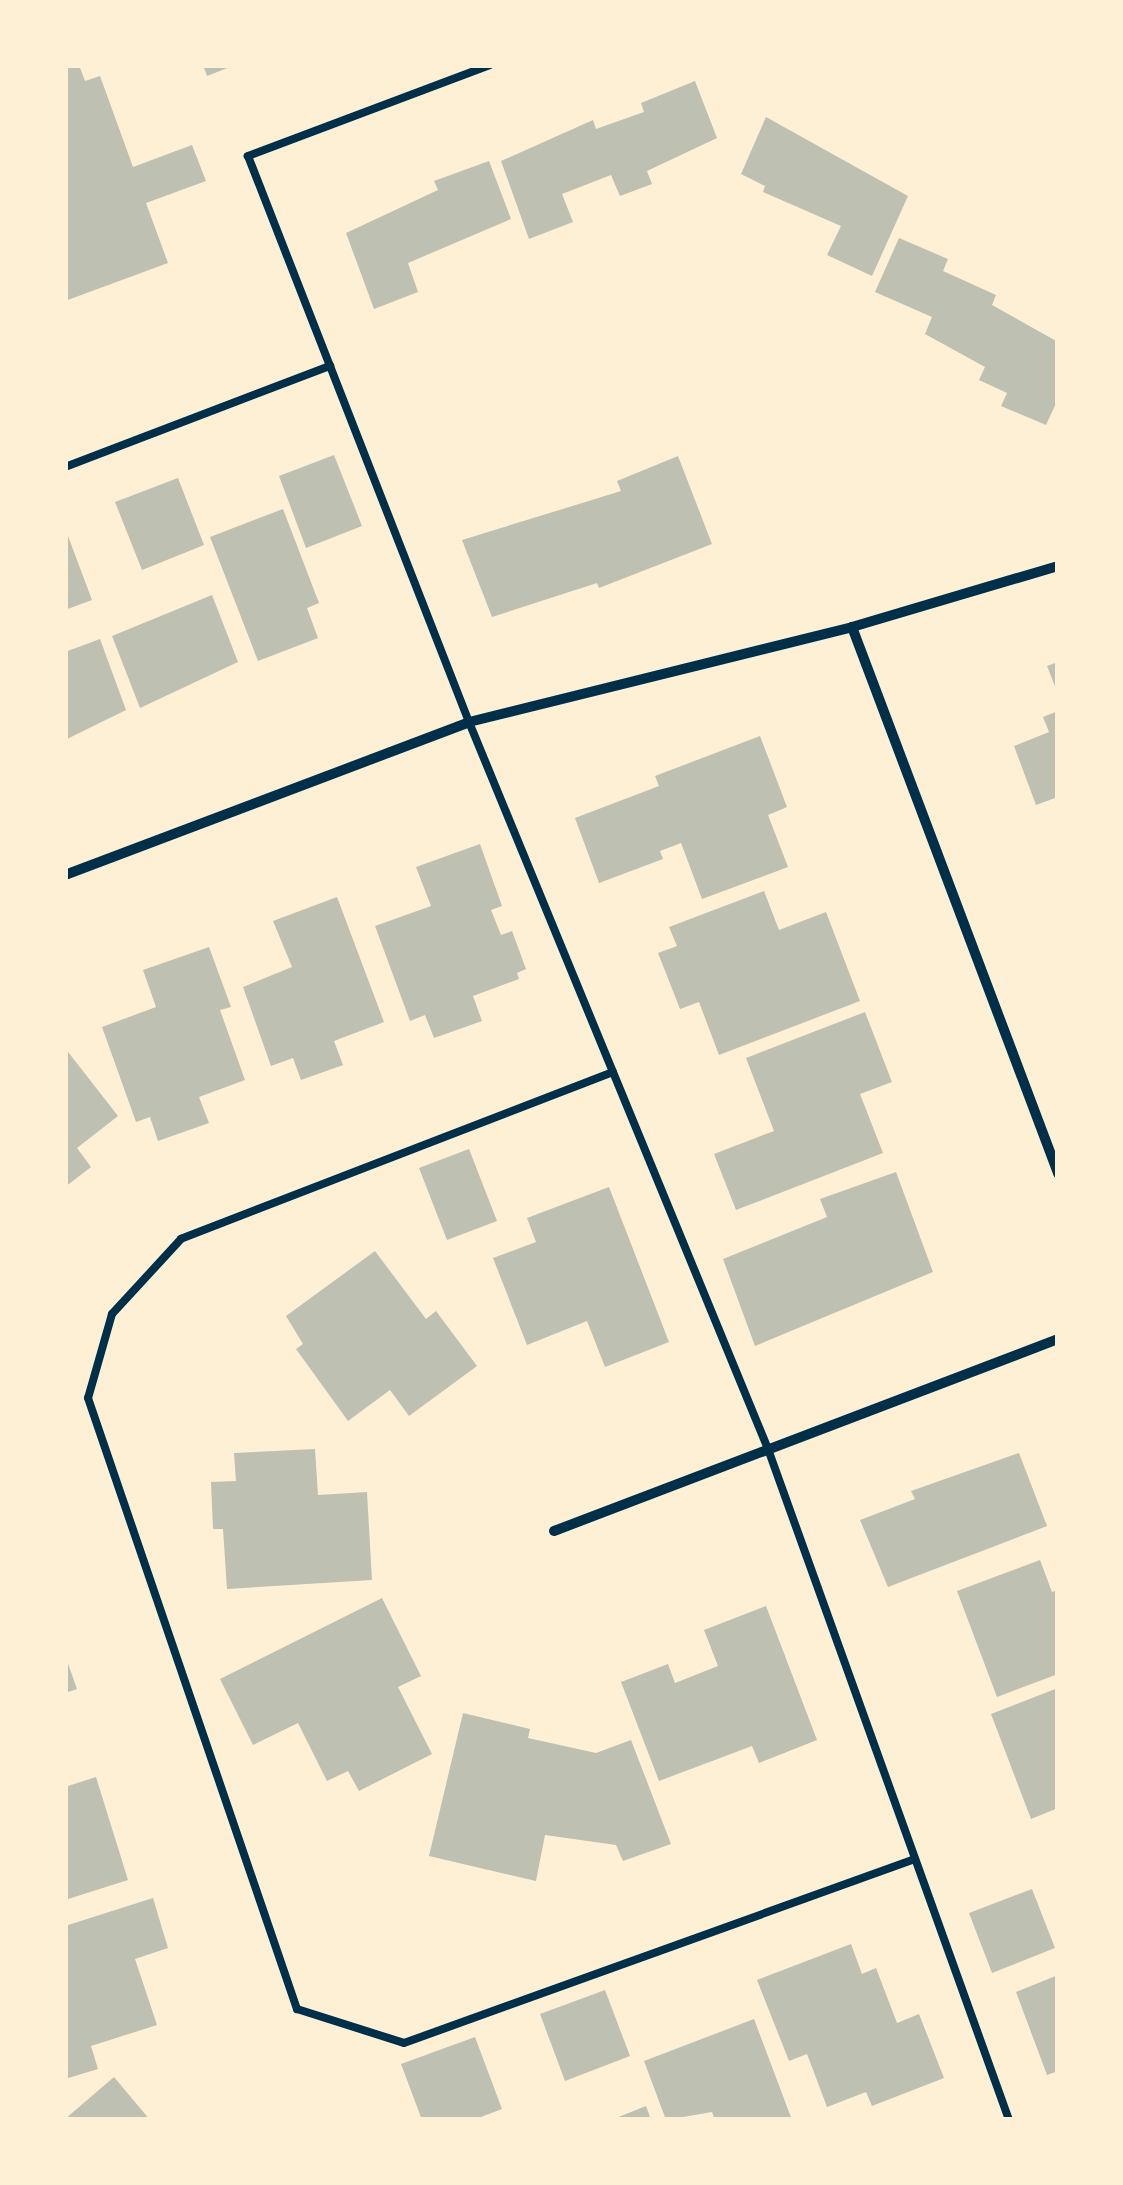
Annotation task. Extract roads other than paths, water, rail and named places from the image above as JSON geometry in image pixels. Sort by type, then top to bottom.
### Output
[{"type":"street","points":[[65,876],[469,722],[852,627],[1058,566]]},
{"type":"street","points":[[852,627],[1058,1173]]},
{"type":"street","points":[[554,1532],[1058,1339]]},
{"type":"lane","points":[[490,65],[248,156],[469,722],[768,1449],[1009,2120]]},
{"type":"lane","points":[[65,467],[330,366]]},
{"type":"lane","points":[[613,1072],[182,1240],[112,1314],[88,1398],[297,2009],[404,2043],[915,1859]]}]
